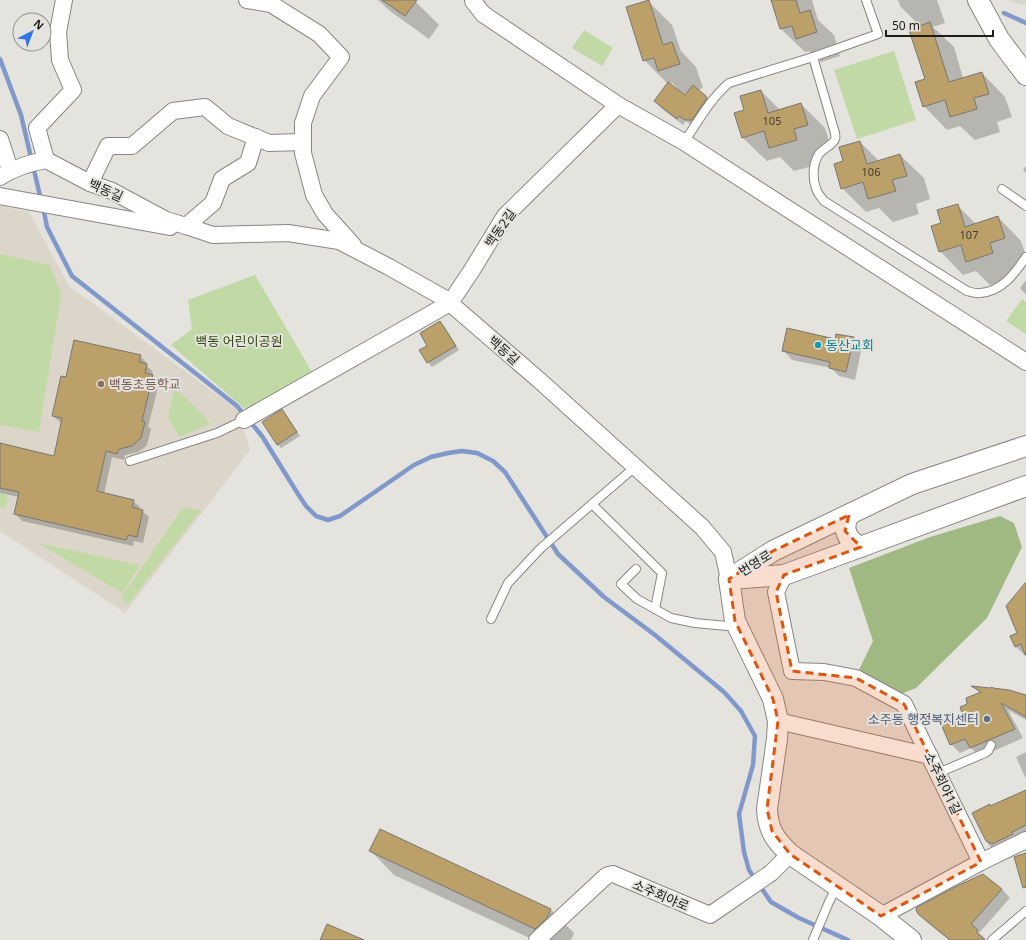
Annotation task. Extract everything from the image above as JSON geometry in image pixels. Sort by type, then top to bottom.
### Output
[{"type":"street","points":[[0,139],[5,174],[32,163],[46,160],[37,128],[73,90],[60,60],[58,32],[64,0]]},
{"type":"street","points":[[247,0],[271,4],[319,34],[341,57],[312,96],[303,123],[303,153],[314,195],[325,214],[359,251]]},
{"type":"street","points":[[473,0],[472,1],[483,14],[618,105],[684,142],[1026,362]]},
{"type":"street","points":[[978,0],[1000,39],[1026,75]]},
{"type":"street","name":"백동2길","points":[[244,420],[450,303],[505,216],[618,105]]},
{"type":"street","points":[[90,183],[108,146],[132,146],[173,111],[205,108],[228,126],[269,143],[303,142]]},
{"type":"street","points":[[186,226],[213,203],[222,179],[248,163],[256,137]]},
{"type":"street","name":"백동길","points":[[46,160],[90,183],[112,191],[166,220],[213,235]]},
{"type":"street","name":"백동길","points":[[0,196],[213,235],[288,233],[338,241],[359,251],[444,298],[539,380],[702,528],[723,552],[729,579]]},
{"type":"street","name":"번영로","points":[[729,579],[773,551],[912,484],[1026,446]]},
{"type":"street","name":"번영로","points":[[729,579],[784,575],[1026,486]]},
{"type":"street","points":[[848,515],[845,524],[845,531],[848,537],[861,547]]},
{"type":"street","name":"소주회야1길","points":[[784,575],[776,592],[792,671],[824,672],[856,678],[904,704],[981,862]]},
{"type":"street","points":[[729,579],[735,621],[773,699],[778,721],[777,739],[767,809],[772,831],[779,844],[790,854],[813,870],[833,894],[881,916],[911,940]]},
{"type":"street","points":[[778,721],[930,756]]},
{"type":"street","points":[[881,916],[981,862],[1026,840]]},
{"type":"street","name":"소주회야로","points":[[537,940],[608,875],[613,874],[710,915],[771,873],[790,854]]},
{"type":"lane","points":[[684,142],[712,100],[729,83],[764,68],[813,57],[878,34],[866,0]]},
{"type":"lane","points":[[813,57],[835,133],[835,140],[819,154],[815,161],[815,187],[824,201],[967,291],[979,293],[998,288],[1006,282],[1026,257]]},
{"type":"lane","points":[[1002,189],[1026,206]]},
{"type":"lane","points":[[130,461],[217,433],[244,420]]},
{"type":"lane","points":[[490,619],[508,583],[541,548],[635,466]]},
{"type":"lane","points":[[592,504],[662,573],[655,609]]},
{"type":"lane","points":[[636,569],[621,584],[637,599],[672,618],[695,623],[727,626],[735,621]]},
{"type":"lane","points":[[938,773],[985,753],[991,745]]},
{"type":"lane","points":[[813,940],[833,894]]},
{"type":"lane","points":[[992,940],[1026,911]]},
{"type":"highlighted area","points":[[849,515],[845,531],[861,547],[784,575],[776,592],[792,671],[856,678],[904,704],[981,862],[881,916],[790,854],[772,831],[767,809],[778,721],[773,699],[735,621],[729,579],[773,551]]},
{"type":"shaded area","points":[[1009,0],[1026,0],[1026,5],[1010,2]]},
{"type":"shaded area","name":"백동초등학교","points":[[0,206],[29,212],[69,286],[238,410],[250,450],[125,613],[0,531]]},
{"type":"green space","points":[[584,30],[613,48],[602,66],[572,48]]},
{"type":"green space","points":[[894,51],[916,120],[857,139],[834,70]]},
{"type":"green space","points":[[0,254],[50,265],[61,294],[39,432],[0,425]]},
{"type":"green space","name":"백동 어린이공원","points":[[255,275],[312,372],[246,410],[171,345],[192,329],[188,300]]},
{"type":"green space","points":[[1022,299],[1026,302],[1026,334],[1006,321]]},
{"type":"green space","points":[[174,391],[180,393],[207,419],[210,424],[179,437],[168,417]]},
{"type":"green space","points":[[0,493],[8,496],[4,509],[0,506]]},
{"type":"green space","points":[[182,508],[201,510],[128,604],[121,598]]},
{"type":"green space","points":[[1000,516],[1014,523],[1022,547],[987,618],[916,688],[898,695],[857,674],[873,641],[849,568],[930,537]]},
{"type":"green space","points":[[38,543],[140,565],[122,593]]},
{"type":"building","points":[[382,0],[417,0],[405,16]]},
{"type":"building","points":[[649,0],[663,45],[672,42],[680,64],[658,71],[654,58],[643,61],[626,7]]},
{"type":"building","points":[[771,0],[796,0],[800,13],[810,10],[817,32],[796,39],[792,26],[780,29]]},
{"type":"building","points":[[930,22],[949,82],[982,72],[989,94],[974,98],[977,109],[950,117],[945,100],[923,107],[915,82],[925,79],[909,30]]},
{"type":"building","points":[[668,82],[685,95],[693,85],[706,96],[707,98],[692,120],[685,120],[679,116],[677,119],[654,101]]},
{"type":"building","points":[[761,90],[768,113],[801,103],[808,125],[794,129],[797,140],[769,148],[764,131],[742,138],[734,113],[744,110],[740,96]]},
{"type":"building","points":[[860,141],[867,164],[900,154],[907,176],[892,180],[896,191],[868,199],[863,182],[841,189],[834,164],[843,161],[839,147]]},
{"type":"building","points":[[958,204],[965,227],[998,216],[1005,238],[990,243],[993,253],[966,262],[961,245],[939,252],[931,226],[941,223],[937,210]]},
{"type":"building","points":[[440,321],[456,346],[427,363],[419,350],[427,346],[420,333]]},
{"type":"building","name":"동산교회","points":[[787,328],[835,339],[836,334],[854,337],[846,372],[829,368],[830,362],[782,351]]},
{"type":"building","points":[[74,340],[141,355],[139,362],[147,364],[145,373],[153,375],[142,421],[145,422],[141,438],[132,446],[119,449],[117,454],[106,451],[97,491],[134,500],[132,507],[143,510],[137,537],[128,535],[126,540],[14,514],[19,492],[0,488],[0,443],[54,456],[62,418],[52,416],[61,376],[66,377]]},
{"type":"building","points":[[282,409],[297,432],[277,445],[262,422]]},
{"type":"building","points":[[1026,582],[1025,655],[1021,644],[1015,647],[1010,636],[1017,633],[1006,606]]},
{"type":"building","name":"소주동 행정복지센터","points":[[971,686],[992,687],[1026,695],[1026,717],[1001,703],[1015,729],[970,748],[965,739],[950,745],[941,724],[963,716],[960,707],[967,704],[966,698],[981,692]]},
{"type":"building","points":[[1026,790],[1026,825],[1012,832],[1013,834],[992,844],[986,841],[972,813],[990,804],[990,806]]},
{"type":"building","points":[[380,829],[551,909],[547,918],[535,929],[369,851]]},
{"type":"building","points":[[1026,853],[1026,887],[1023,888],[1014,857]]},
{"type":"building","points":[[983,874],[1002,889],[971,924],[978,930],[976,932],[985,940],[950,940],[918,914],[916,910],[917,907]]},
{"type":"building","points":[[327,924],[364,940],[320,940]]},
{"type":"waterway","points":[[1004,13],[1026,23]]},
{"type":"waterway","points":[[0,59],[21,115],[41,200]]},
{"type":"waterway","points":[[43,207],[47,227],[72,276],[237,406],[262,436],[306,506],[316,516],[328,520],[340,516],[414,465],[431,457],[462,451],[477,453],[493,461],[505,472],[558,554],[604,597],[655,635],[724,692],[741,711],[755,736],[753,765],[739,814],[744,852],[749,870],[771,902],[799,918],[848,940]]},
{"type":"place","name":"동산교회","points":[[818,345]]},
{"type":"place","name":"백동초등학교","points":[[101,384]]},
{"type":"place","name":"소주동 행정복지센터","points":[[987,719]]}]
